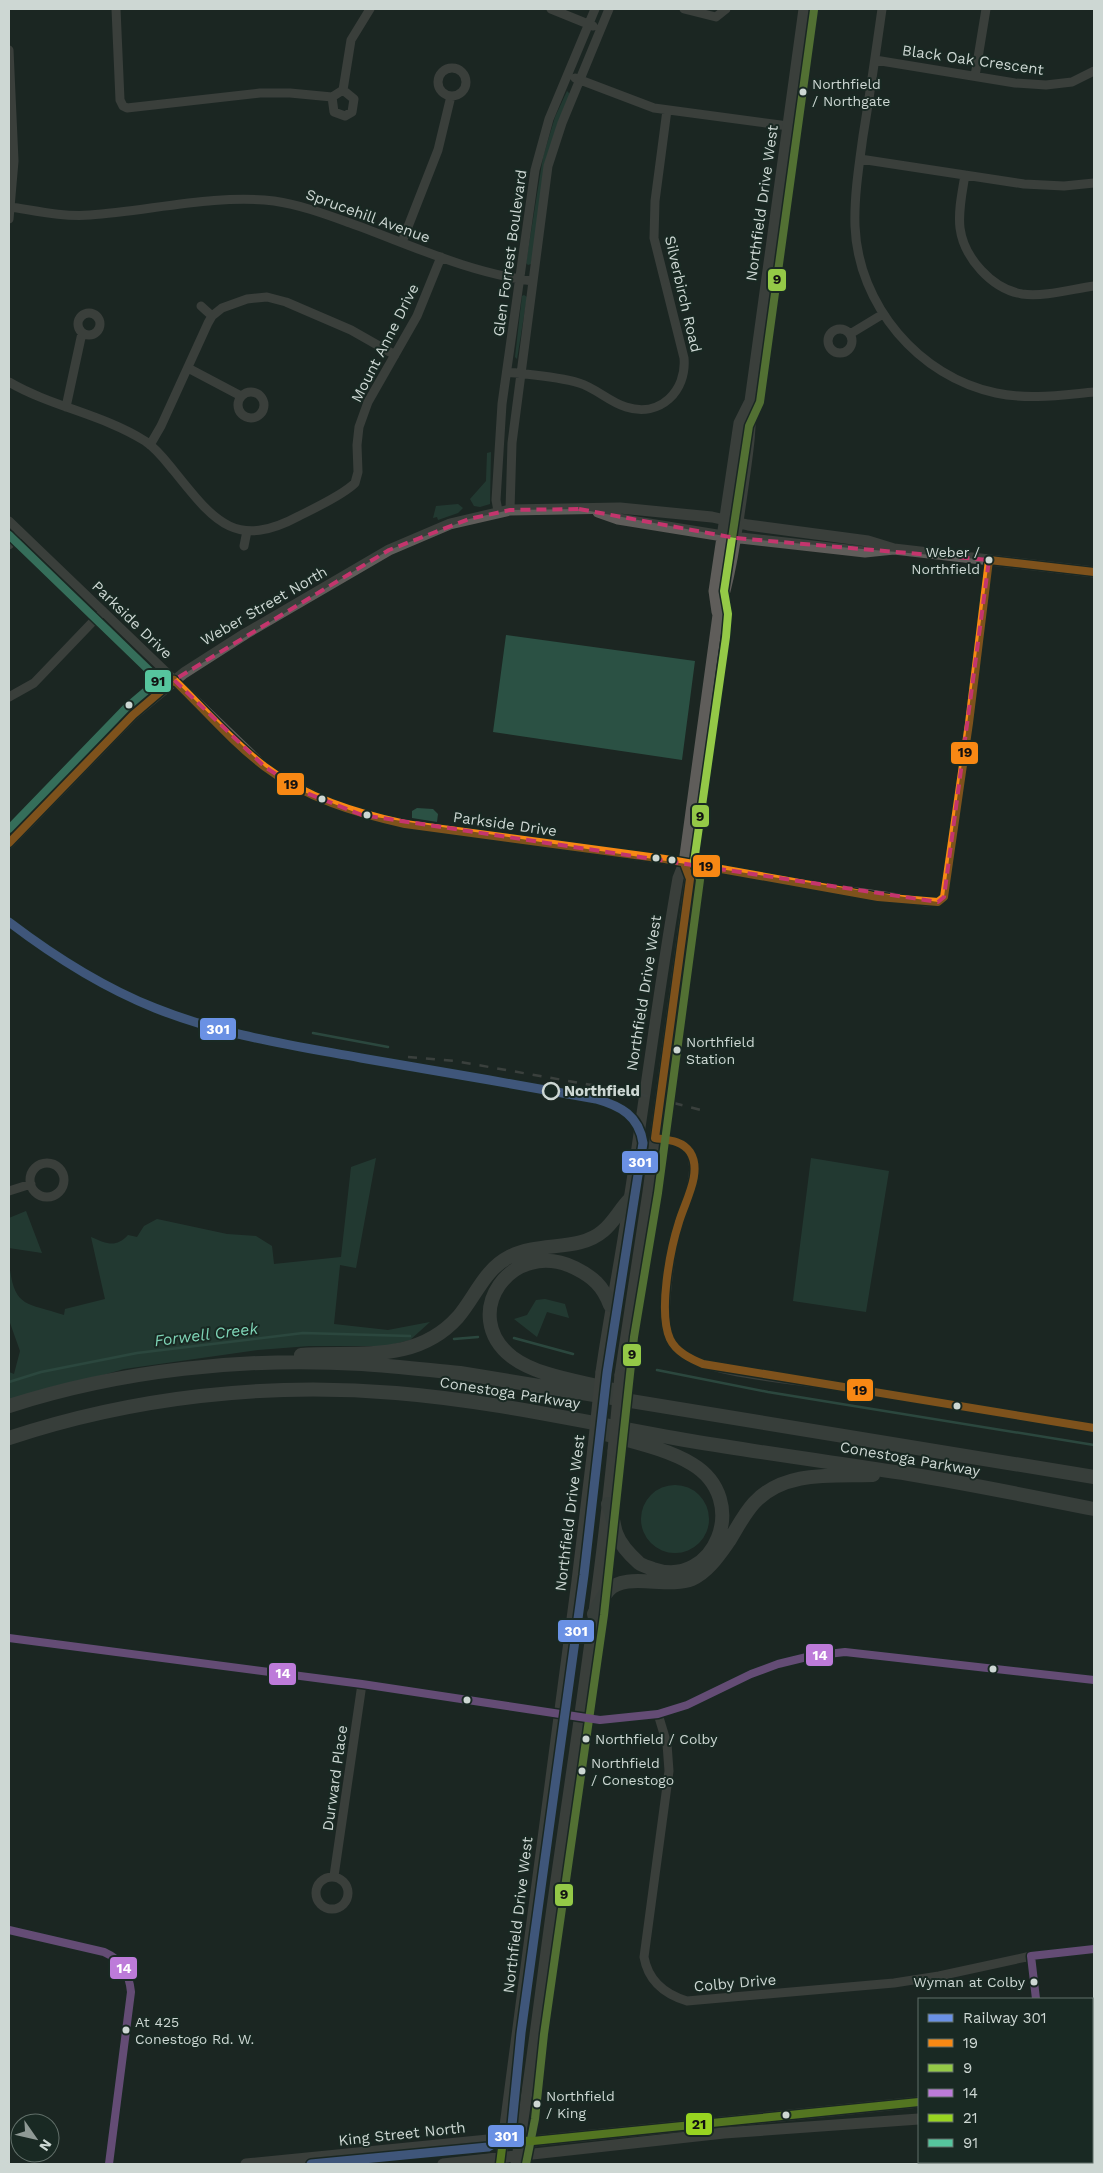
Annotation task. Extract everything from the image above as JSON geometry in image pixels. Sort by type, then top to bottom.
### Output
[{"type":"highway","points":[[231,1365],[263,1357],[389,1352],[416,1347],[438,1335],[458,1316],[492,1270],[508,1257],[536,1247],[580,1242],[592,1238],[612,1222],[619,1209],[630,1199]]},
{"type":"highway","points":[[610,1305],[600,1284],[584,1272],[566,1264],[549,1260],[530,1262],[516,1268],[502,1280],[492,1300],[490,1321],[497,1340],[504,1349],[526,1366],[691,1411]]},
{"type":"highway","name":"Conestoga Parkway","points":[[9,1406],[35,1398],[124,1379],[199,1367],[302,1363],[361,1364],[460,1373],[1094,1477]]},
{"type":"highway","name":"Conestoga Parkway","points":[[9,1438],[45,1426],[138,1404],[239,1392],[320,1390],[396,1392],[912,1475],[1094,1509]]},
{"type":"highway","points":[[527,1412],[661,1450],[692,1464],[709,1477],[718,1490],[723,1507],[724,1521],[715,1545],[700,1562],[679,1572],[661,1572],[641,1564],[628,1552],[618,1537],[613,1514],[608,1504]]},
{"type":"highway","points":[[594,1614],[608,1589],[620,1583],[631,1581],[676,1583],[692,1579],[703,1572],[720,1554],[755,1502],[773,1487],[794,1479],[817,1476],[912,1475]]},
{"type":"main road","name":"Northfield Drive West","points":[[500,2161],[578,1581],[610,1305],[630,1199],[659,988],[678,878],[684,863],[718,615],[726,591],[738,523],[750,429],[750,401],[804,9]]},
{"type":"main road","name":"Northfield Drive West","points":[[718,615],[714,590],[726,520],[739,423],[750,401]]},
{"type":"main road","name":"Weber Street North","points":[[9,843],[133,715],[174,680],[238,638],[389,550],[441,527],[504,511],[552,508],[593,510],[620,508],[726,520],[860,540],[894,549],[1094,572]]},
{"type":"main road","name":"Weber Street North","points":[[593,510],[618,519],[723,536],[864,552],[894,549]]},
{"type":"main road","name":"Northfield Drive West","points":[[517,2160],[522,2141],[534,2033],[594,1614],[608,1504],[620,1375],[655,1138],[690,879],[684,863]]},
{"type":"main road","points":[[659,988],[666,982],[676,980]]},
{"type":"main road","points":[[646,1076],[663,1078]]},
{"type":"main road","name":"King Street North","points":[[246,2164],[503,2140],[522,2141],[918,2102]]},
{"type":"main road","points":[[443,2164],[517,2160],[715,2134],[918,2119]]},
{"type":"street","points":[[116,9],[120,100],[123,106],[127,108],[260,93],[290,93],[332,97],[343,90],[351,40],[370,9]]},
{"type":"street","points":[[551,9],[600,29]]},
{"type":"street","name":"Glen Forrest Boulevard","points":[[504,511],[496,500],[498,447],[519,280],[539,153],[549,119],[594,9]]},
{"type":"street","name":"Glen Forrest Boulevard","points":[[504,511],[544,195],[551,155],[609,9]]},
{"type":"street","points":[[684,9],[716,17],[726,9]]},
{"type":"street","points":[[882,9],[860,159],[855,219],[856,242],[864,273],[883,314],[908,344],[935,367],[983,390],[1030,397],[1094,392]]},
{"type":"street","points":[[975,76],[986,9]]},
{"type":"street","points":[[9,50],[14,161],[9,219]]},
{"type":"street","name":"Black Oak Crescent","points":[[875,60],[1046,85],[1072,82],[1094,71]]},
{"type":"street","points":[[567,76],[654,108],[788,126]]},
{"type":"street","points":[[332,97],[334,112],[345,116],[352,112],[354,100],[343,90]]},
{"type":"street","points":[[402,242],[438,150],[451,96]]},
{"type":"street","name":"Silverbirch Road","points":[[507,372],[581,383],[625,407],[639,410],[664,402],[679,387],[685,375],[684,358],[654,238],[655,201],[667,110]]},
{"type":"street","points":[[860,159],[1024,184],[1064,186],[1094,183]]},
{"type":"street","points":[[965,175],[960,212],[960,230],[965,247],[974,262],[990,278],[1009,290],[1021,294],[1094,286]]},
{"type":"street","name":"Sprucehill Avenue","points":[[11,207],[50,214],[88,216],[251,199],[295,205],[318,211],[484,273],[533,282]]},
{"type":"street","name":"Mount Anne Drive","points":[[246,532],[293,520],[355,483],[358,472],[356,445],[360,423],[368,402],[417,316],[441,257]]},
{"type":"street","points":[[150,445],[212,316],[222,308],[247,299],[267,296],[286,302],[351,330],[395,355]]},
{"type":"street","points":[[201,306],[212,316]]},
{"type":"street","points":[[850,334],[883,314]]},
{"type":"street","points":[[66,406],[82,333]]},
{"type":"street","points":[[188,368],[241,396]]},
{"type":"street","points":[[9,382],[39,398],[113,424],[150,445],[211,515],[230,526],[246,532],[244,546]]},
{"type":"street","name":"Parkside Drive","points":[[9,521],[265,767],[304,792],[333,806],[362,815],[405,824],[684,863],[883,897],[938,902],[944,897],[969,723],[989,560]]},
{"type":"street","points":[[9,545],[20,533]]},
{"type":"street","points":[[9,697],[34,682],[103,611]]},
{"type":"street","points":[[655,1138],[677,1142],[685,1146],[691,1153],[694,1165],[688,1194],[674,1239],[666,1305],[666,1328],[671,1341],[679,1351],[692,1360],[750,1372],[1094,1428]]},
{"type":"street","points":[[9,1191],[31,1184]]},
{"type":"street","points":[[9,1638],[362,1684],[600,1720],[658,1714],[687,1705],[751,1674],[778,1664],[811,1656],[846,1652],[1094,1680]]},
{"type":"street","name":"Durward Place","points":[[334,1876],[362,1684]]},
{"type":"street","name":"Colby Drive","points":[[658,1714],[667,1744],[669,1771],[644,1957],[648,1974],[665,1992],[686,2001],[894,1983],[939,1976],[1031,1956],[1094,1949]]},
{"type":"street","points":[[9,1930],[104,1952],[116,1958],[127,1972],[131,1992],[109,2164]]},
{"type":"street","points":[[1031,1956],[1036,1998]]},
{"type":"highlighted area","points":[[579,509],[735,538],[989,560],[944,897],[938,902],[362,815],[304,792],[265,767],[174,680],[389,550],[469,519],[510,510]]},
{"type":"green space","points":[[567,91],[570,94],[557,125],[531,264],[528,265],[526,263],[543,157],[555,117]]},
{"type":"green space","points":[[522,296],[527,297],[517,359],[515,357]]},
{"type":"green space","points":[[491,452],[490,504],[480,507],[474,506],[470,499],[486,481],[487,453]]},
{"type":"green space","points":[[458,504],[463,508],[458,513],[438,520],[437,517],[433,518],[436,506]]},
{"type":"green space","points":[[506,635],[695,661],[682,760],[493,732]]},
{"type":"green space","points":[[417,808],[433,809],[438,814],[437,822],[412,818],[412,811]]},
{"type":"green space","points":[[376,1158],[356,1268],[340,1265],[334,1324],[388,1330],[430,1322],[410,1340],[386,1346],[309,1346],[258,1350],[124,1369],[9,1402],[9,1372],[14,1374],[20,1351],[9,1320],[9,1262],[14,1288],[23,1301],[30,1305],[64,1315],[65,1309],[105,1299],[91,1237],[111,1244],[119,1242],[128,1235],[137,1237],[144,1226],[157,1219],[227,1234],[256,1236],[272,1246],[274,1264],[341,1257],[351,1167]]},
{"type":"green space","points":[[811,1158],[889,1171],[866,1312],[793,1301]]},
{"type":"green space","points":[[26,1211],[42,1253],[9,1248],[9,1218]]},
{"type":"green space","points":[[545,1299],[565,1304],[569,1318],[547,1312],[537,1337],[514,1319],[527,1315],[536,1300]]},
{"type":"green space","points":[[675,1485],[688,1488],[699,1495],[706,1506],[709,1519],[706,1532],[699,1543],[688,1550],[675,1553],[662,1550],[651,1543],[644,1532],[641,1519],[644,1506],[651,1495],[662,1488]]},
{"type":"waterway","points":[[313,1033],[388,1047]]},
{"type":"waterway","name":"Forwell Creek","points":[[9,1382],[41,1372],[137,1353],[303,1333],[410,1336]]},
{"type":"waterway","name":"Forwell Creek","points":[[454,1339],[478,1337]]},
{"type":"waterway","name":"Forwell Creek","points":[[514,1338],[573,1354]]},
{"type":"waterway","name":"Forwell Creek","points":[[657,1370],[768,1392],[1094,1445]]},
{"type":"railway","points":[[408,1057],[455,1061],[631,1092],[705,1111]]},
{"type":"rail line","name":"301","points":[[9,922],[61,959],[98,981],[135,1000],[180,1017],[231,1032],[283,1044],[596,1099],[613,1105],[627,1113],[633,1119],[641,1134],[643,1143],[607,1373],[584,1575],[521,2033],[512,2125],[505,2137],[488,2147],[311,2164]]},
{"type":"transit line","name":"9","points":[[526,2164],[535,2119],[544,2034],[604,1615],[634,1337],[658,1193],[700,880],[694,862],[726,637],[728,614],[724,591],[749,426],[760,402],[814,10]]},
{"type":"transit line","name":"91","points":[[9,535],[159,680],[126,708],[9,829]]},
{"type":"transit line","name":"19","points":[[989,560],[1094,572]]},
{"type":"transit line","name":"19","points":[[174,680],[230,736],[265,767],[314,796],[368,815],[405,824],[665,859],[878,897],[938,902],[944,897],[969,723],[989,560]]},
{"type":"transit line","name":"19","points":[[9,843],[133,715],[174,680]]},
{"type":"transit line","name":"19","points":[[684,863],[690,879],[655,1138],[674,1141],[683,1145],[690,1152],[695,1168],[692,1187],[676,1234],[669,1264],[665,1313],[670,1339],[673,1344],[684,1355],[703,1364],[1094,1428]]},
{"type":"transit line","name":"14","points":[[9,1638],[362,1684],[600,1720],[658,1714],[687,1705],[751,1674],[778,1664],[811,1656],[845,1652],[1094,1680]]},
{"type":"transit line","name":"14","points":[[9,1930],[104,1952],[116,1959],[126,1973],[131,1992],[109,2164]]},
{"type":"transit line","name":"14","points":[[1036,1998],[1031,1956],[1094,1949]]},
{"type":"transit line","name":"21","points":[[500,2164],[503,2140],[533,2141],[918,2102]]},
{"type":"place","name":"Northfield / Northgate","points":[[803,92]]},
{"type":"place","name":"Weber / Northfield","points":[[989,560]]},
{"type":"place","name":"Northfield Station","points":[[677,1050]]},
{"type":"place","name":"Northfield","points":[[551,1091]]},
{"type":"place","name":"Northfield / Colby","points":[[586,1739]]},
{"type":"place","name":"Northfield / Conestogo","points":[[582,1771]]},
{"type":"place","name":"Wyman at Colby","points":[[1034,1982]]},
{"type":"place","name":"At 425 Conestogo Rd. W.","points":[[126,2030]]},
{"type":"place","name":"Northfield / King","points":[[537,2104]]}]
